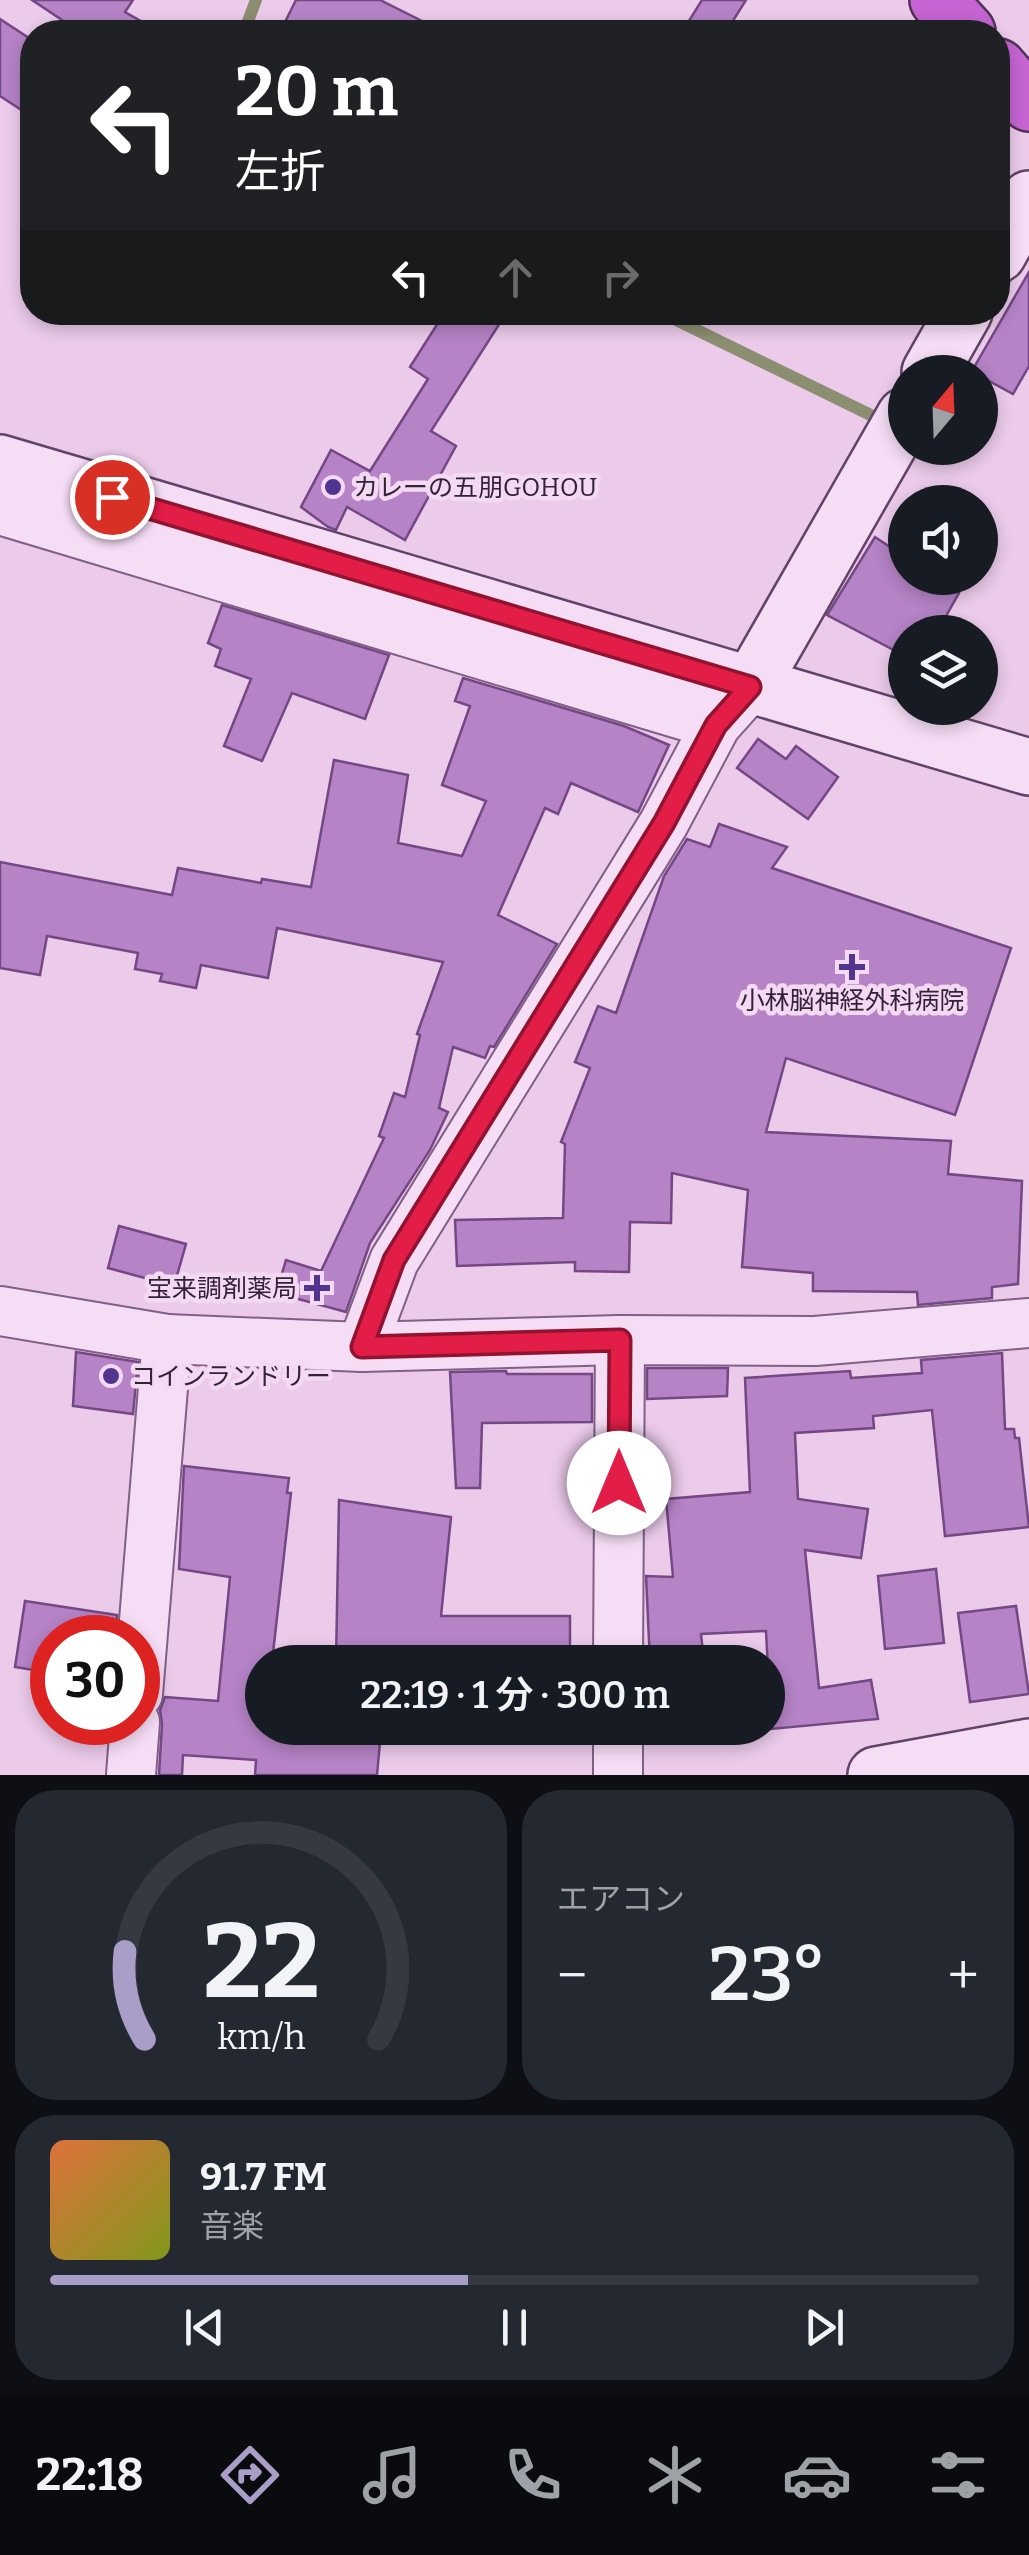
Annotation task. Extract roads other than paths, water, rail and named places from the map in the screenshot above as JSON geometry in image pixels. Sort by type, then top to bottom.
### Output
[{"type":"highway","points":[[938,0],[956,20]]},
{"type":"highway","points":[[1010,81],[1029,103]]},
{"type":"street","points":[[1010,233],[1029,199]]},
{"type":"street","points":[[940,355],[957,325]]},
{"type":"street","points":[[362,1347],[394,1260],[664,823],[888,445]]},
{"type":"street","points":[[0,463],[733,706]]},
{"type":"street","points":[[0,510],[733,706],[1029,768]]},
{"type":"street","points":[[0,1311],[167,1339],[362,1347],[620,1340],[815,1341],[1029,1323]]},
{"type":"street","points":[[144,1615],[167,1339]]},
{"type":"street","points":[[618,1645],[620,1340]]},
{"type":"street","points":[[131,1775],[133,1745]]},
{"type":"street","points":[[618,1745],[618,1775]]},
{"type":"street","points":[[876,1775],[1029,1746]]},
{"type":"waterway","points":[[248,20],[256,0]]},
{"type":"waterway","points":[[1010,272],[1012,268]]},
{"type":"waterway","points":[[687,325],[885,422]]},
{"type":"place","name":"カレーの五朋GOHOU","points":[[333,487]]},
{"type":"place","name":"小林脳神経外科病院","points":[[852,967]]},
{"type":"place","name":"宝来調剤薬局","points":[[317,1288]]},
{"type":"place","name":"コインランドリー","points":[[111,1376]]}]
